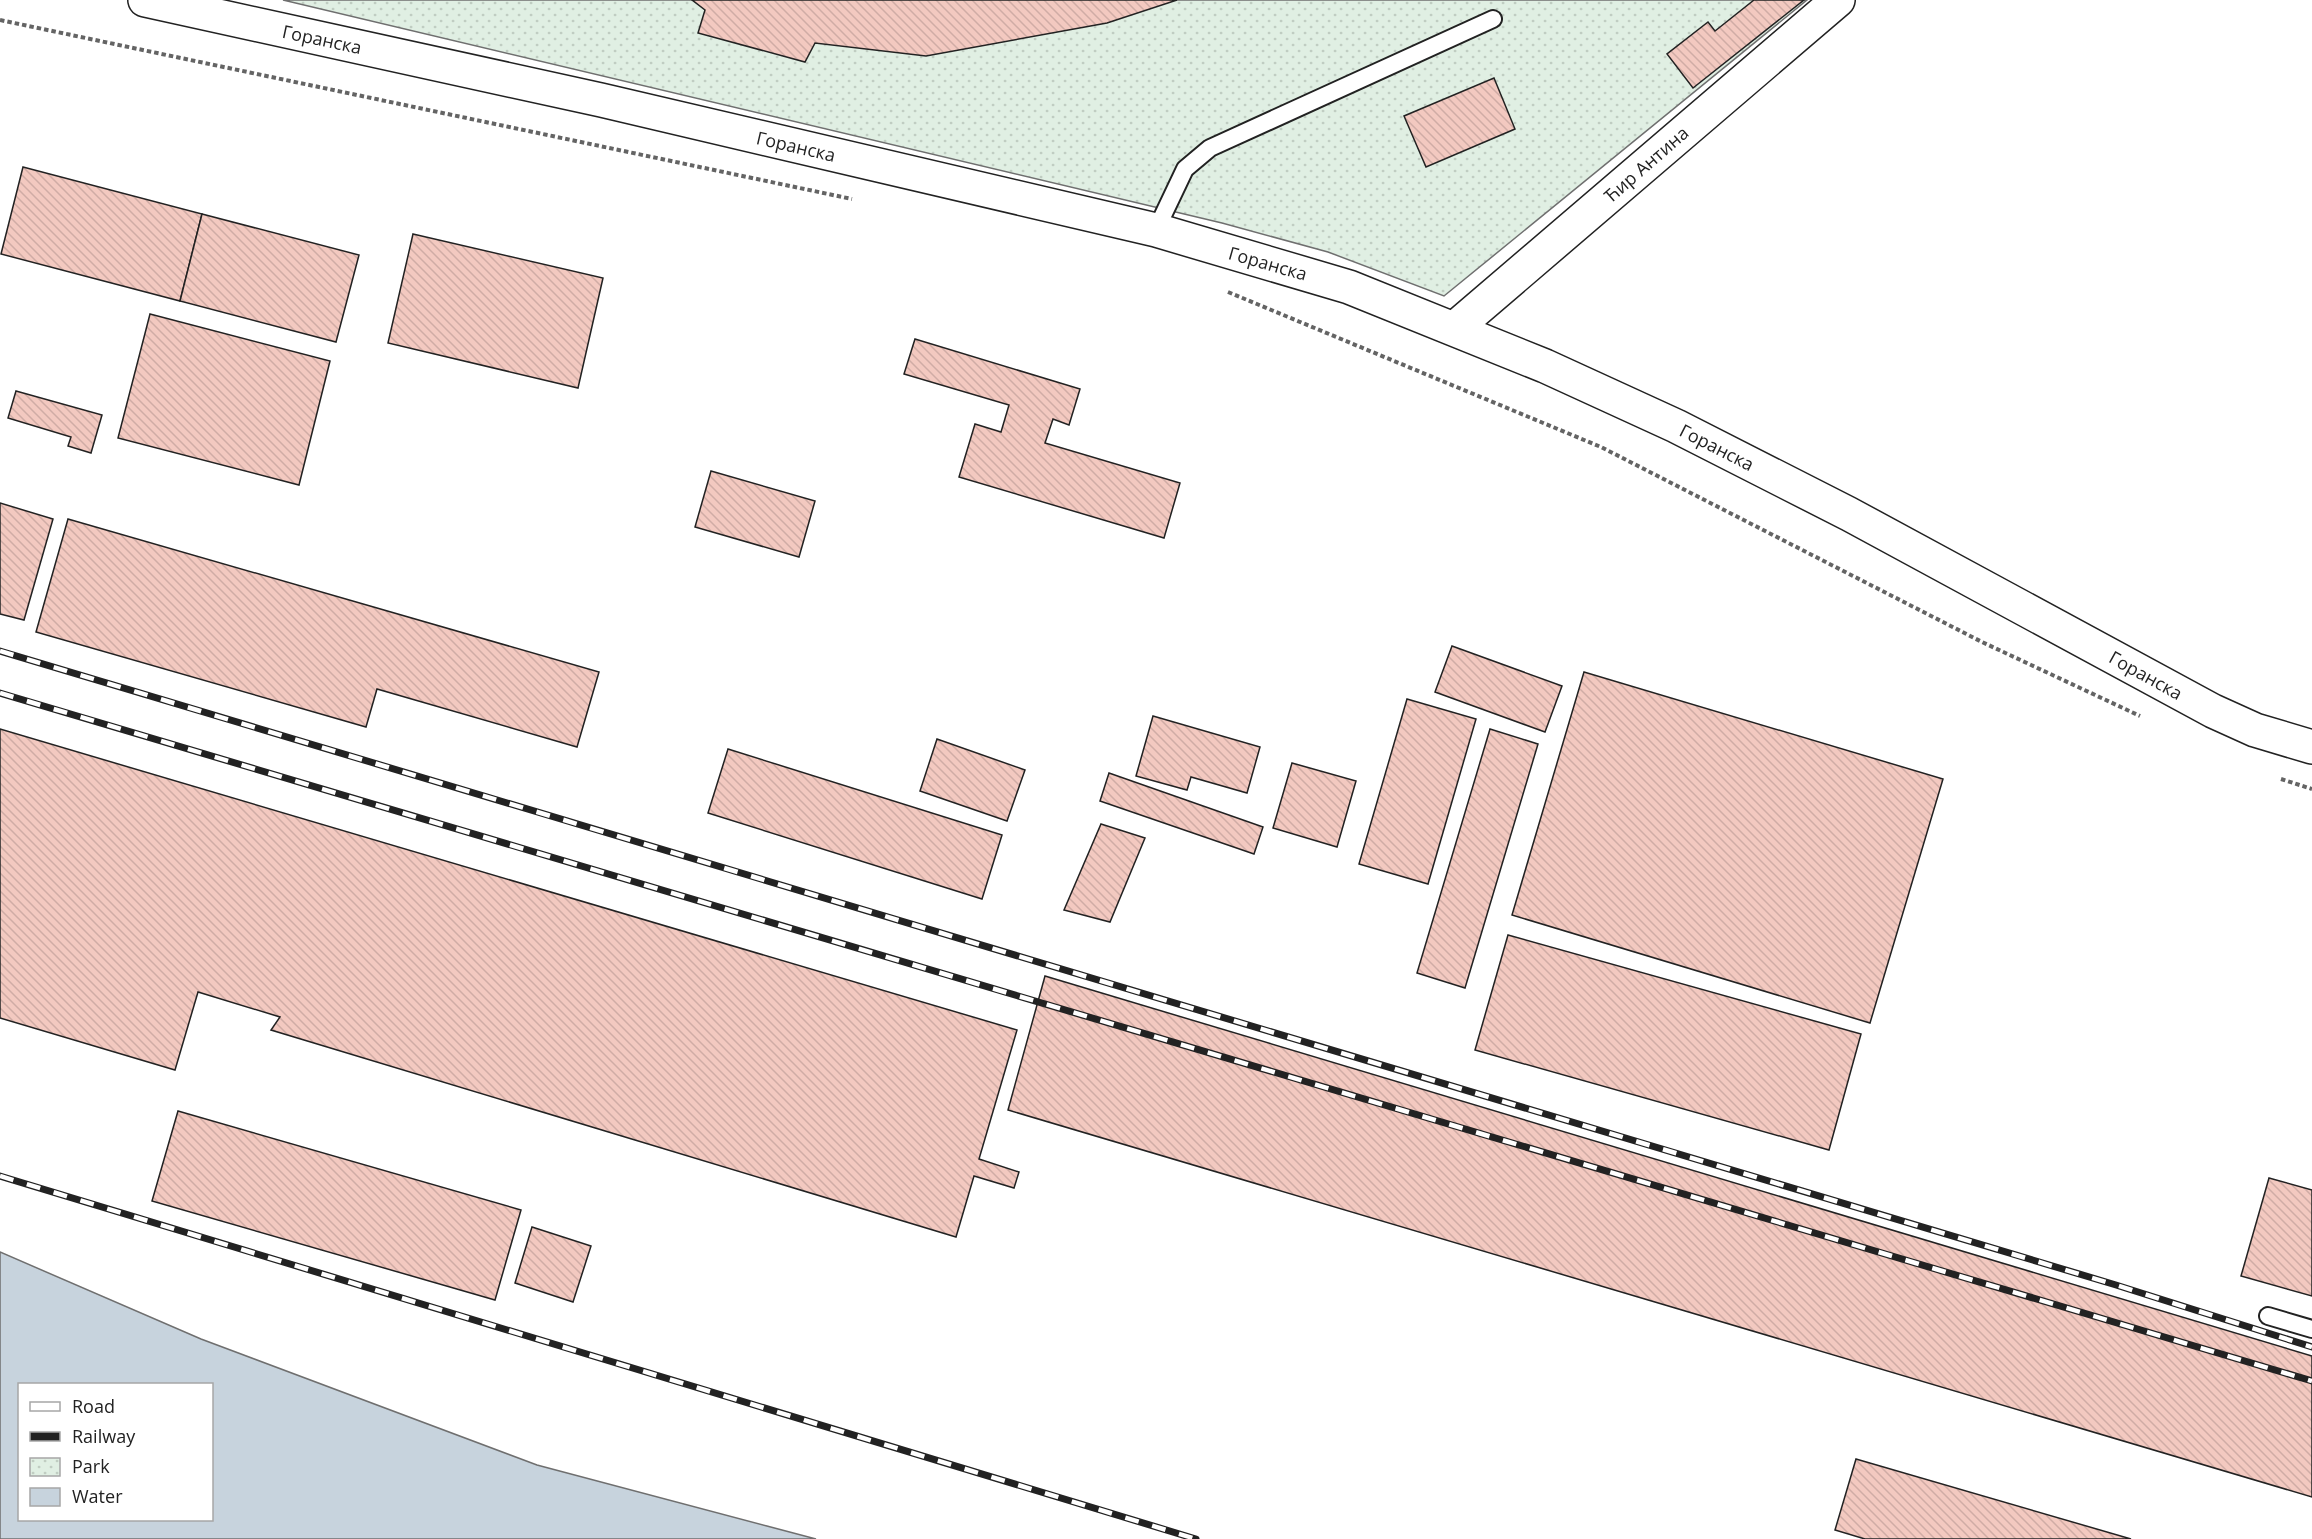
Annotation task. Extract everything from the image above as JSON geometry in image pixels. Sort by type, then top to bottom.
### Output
[{"type":"main road","name":"Горанска","points":[[145,0],[613,103],[1155,230],[1349,287],[1545,366],[1676,426],[1849,514],[2213,711],[2254,730],[2312,747]]},
{"type":"main road","name":"Ћир Антина","points":[[1455,328],[1838,0]]},
{"type":"lane","points":[[1155,230],[1185,169],[1210,148],[1493,19]]},
{"type":"lane","points":[[2268,1316],[2312,1329]]},
{"type":"path","points":[[0,20],[858,200]]},
{"type":"path","points":[[1224,290],[1601,447],[1982,642],[2141,717]]},
{"type":"path","points":[[2280,778],[2312,789]]},
{"type":"green space","points":[[283,0],[1807,0],[1444,296],[1328,252],[1222,223]]},
{"type":"water","points":[[0,1252],[201,1339],[537,1465],[816,1539],[0,1539]]},
{"type":"building","points":[[692,0],[1177,0],[1107,23],[926,56],[815,43],[805,62],[698,33],[705,10]]},
{"type":"building","points":[[1754,0],[1804,0],[1693,88],[1667,54],[1708,22],[1715,31]]},
{"type":"building","points":[[1494,78],[1515,129],[1426,167],[1404,116]]},
{"type":"building","points":[[23,167],[202,214],[180,301],[1,254]]},
{"type":"building","points":[[202,214],[359,255],[336,342],[180,301]]},
{"type":"building","points":[[413,234],[603,278],[578,388],[388,343]]},
{"type":"building","points":[[150,314],[330,361],[299,485],[118,438]]},
{"type":"building","points":[[915,339],[1080,389],[1069,425],[1053,419],[1045,443],[1180,483],[1164,538],[959,477],[975,424],[1001,432],[1009,405],[904,374]]},
{"type":"building","points":[[16,391],[102,415],[91,453],[68,446],[71,437],[8,418]]},
{"type":"building","points":[[711,471],[815,501],[799,557],[695,527]]},
{"type":"building","points":[[0,503],[53,519],[24,620],[0,614]]},
{"type":"building","points":[[68,519],[599,672],[577,747],[377,689],[366,727],[36,632]]},
{"type":"building","points":[[1452,646],[1562,686],[1545,732],[1435,692]]},
{"type":"building","points":[[1584,672],[1943,779],[1870,1023],[1512,915]]},
{"type":"building","points":[[1407,699],[1476,719],[1428,884],[1359,864]]},
{"type":"building","points":[[1153,716],[1260,747],[1247,793],[1191,777],[1187,790],[1136,776]]},
{"type":"building","points":[[0,729],[1017,1030],[979,1159],[1019,1172],[1014,1188],[974,1176],[956,1237],[271,1030],[280,1017],[198,992],[175,1070],[0,1018]]},
{"type":"building","points":[[1490,729],[1538,744],[1465,988],[1417,973]]},
{"type":"building","points":[[937,739],[1025,770],[1007,821],[920,791]]},
{"type":"building","points":[[728,749],[1002,835],[982,899],[708,813]]},
{"type":"building","points":[[1292,763],[1356,781],[1337,847],[1273,828]]},
{"type":"building","points":[[1109,773],[1263,827],[1254,854],[1100,801]]},
{"type":"building","points":[[1101,824],[1145,838],[1110,922],[1064,910]]},
{"type":"building","points":[[1508,935],[1861,1034],[1829,1150],[1475,1050]]},
{"type":"building","points":[[1045,976],[2312,1356],[2312,1497],[1008,1110]]},
{"type":"building","points":[[178,1111],[521,1210],[495,1300],[152,1201]]},
{"type":"building","points":[[2269,1178],[2312,1190],[2312,1296],[2241,1276]]},
{"type":"building","points":[[532,1227],[591,1246],[573,1302],[515,1283]]},
{"type":"building","points":[[1856,1459],[2131,1539],[1865,1539],[1835,1530]]},
{"type":"railway","points":[[0,651],[2116,1285],[2312,1347]]},
{"type":"railway","points":[[0,693],[2312,1381]]},
{"type":"railway","points":[[0,1176],[1196,1539]]}]
